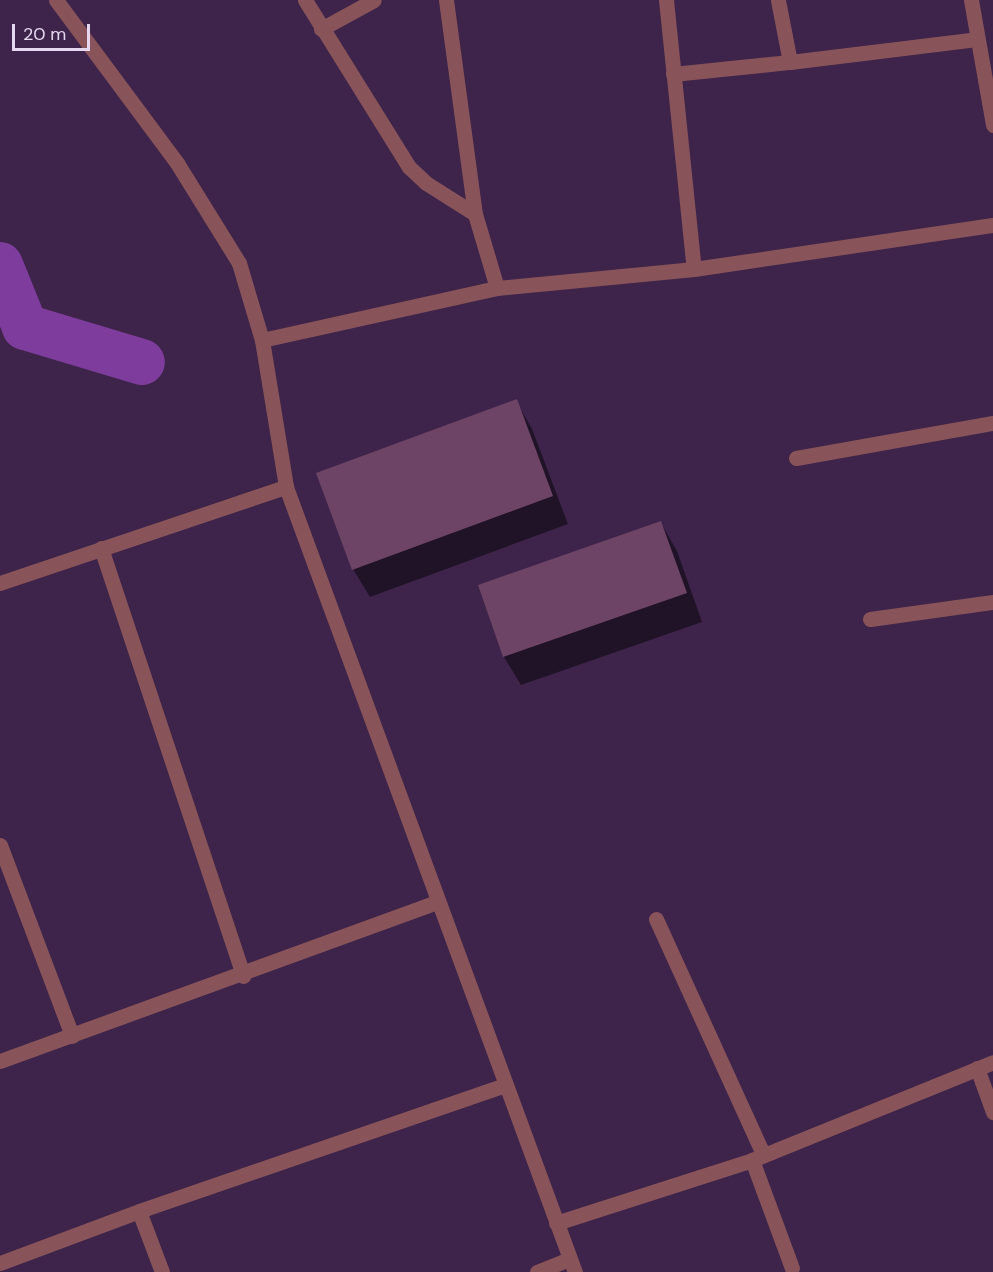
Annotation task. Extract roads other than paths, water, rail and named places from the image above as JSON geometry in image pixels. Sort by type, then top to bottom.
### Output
[{"type":"street","points":[[56,0],[208,209],[239,263],[262,340],[286,487],[504,1085],[573,1266],[537,1272]]},
{"type":"street","points":[[305,0],[409,167],[426,183],[476,214]]},
{"type":"street","points":[[321,29],[374,0]]},
{"type":"street","points":[[446,0],[476,214],[497,288]]},
{"type":"street","points":[[666,0],[694,269]]},
{"type":"street","points":[[778,0],[790,62]]},
{"type":"street","points":[[971,0],[993,125]]},
{"type":"street","points":[[673,74],[977,39]]},
{"type":"street","points":[[262,340],[497,288],[694,269],[993,225]]},
{"type":"street","points":[[796,458],[993,423]]},
{"type":"street","points":[[0,583],[286,487]]},
{"type":"street","points":[[101,548],[243,976]]},
{"type":"street","points":[[870,619],[993,602]]},
{"type":"street","points":[[0,845],[72,1036]]},
{"type":"street","points":[[0,1061],[243,976],[438,902]]},
{"type":"street","points":[[656,919],[758,1157],[792,1268]]},
{"type":"street","points":[[556,1222],[758,1157],[993,1062]]},
{"type":"street","points":[[976,1068],[993,1112]]},
{"type":"street","points":[[0,1263],[139,1211],[504,1085]]},
{"type":"street","points":[[139,1211],[162,1272]]},
{"type":"waterway","points":[[0,265],[25,327],[142,362]]}]
